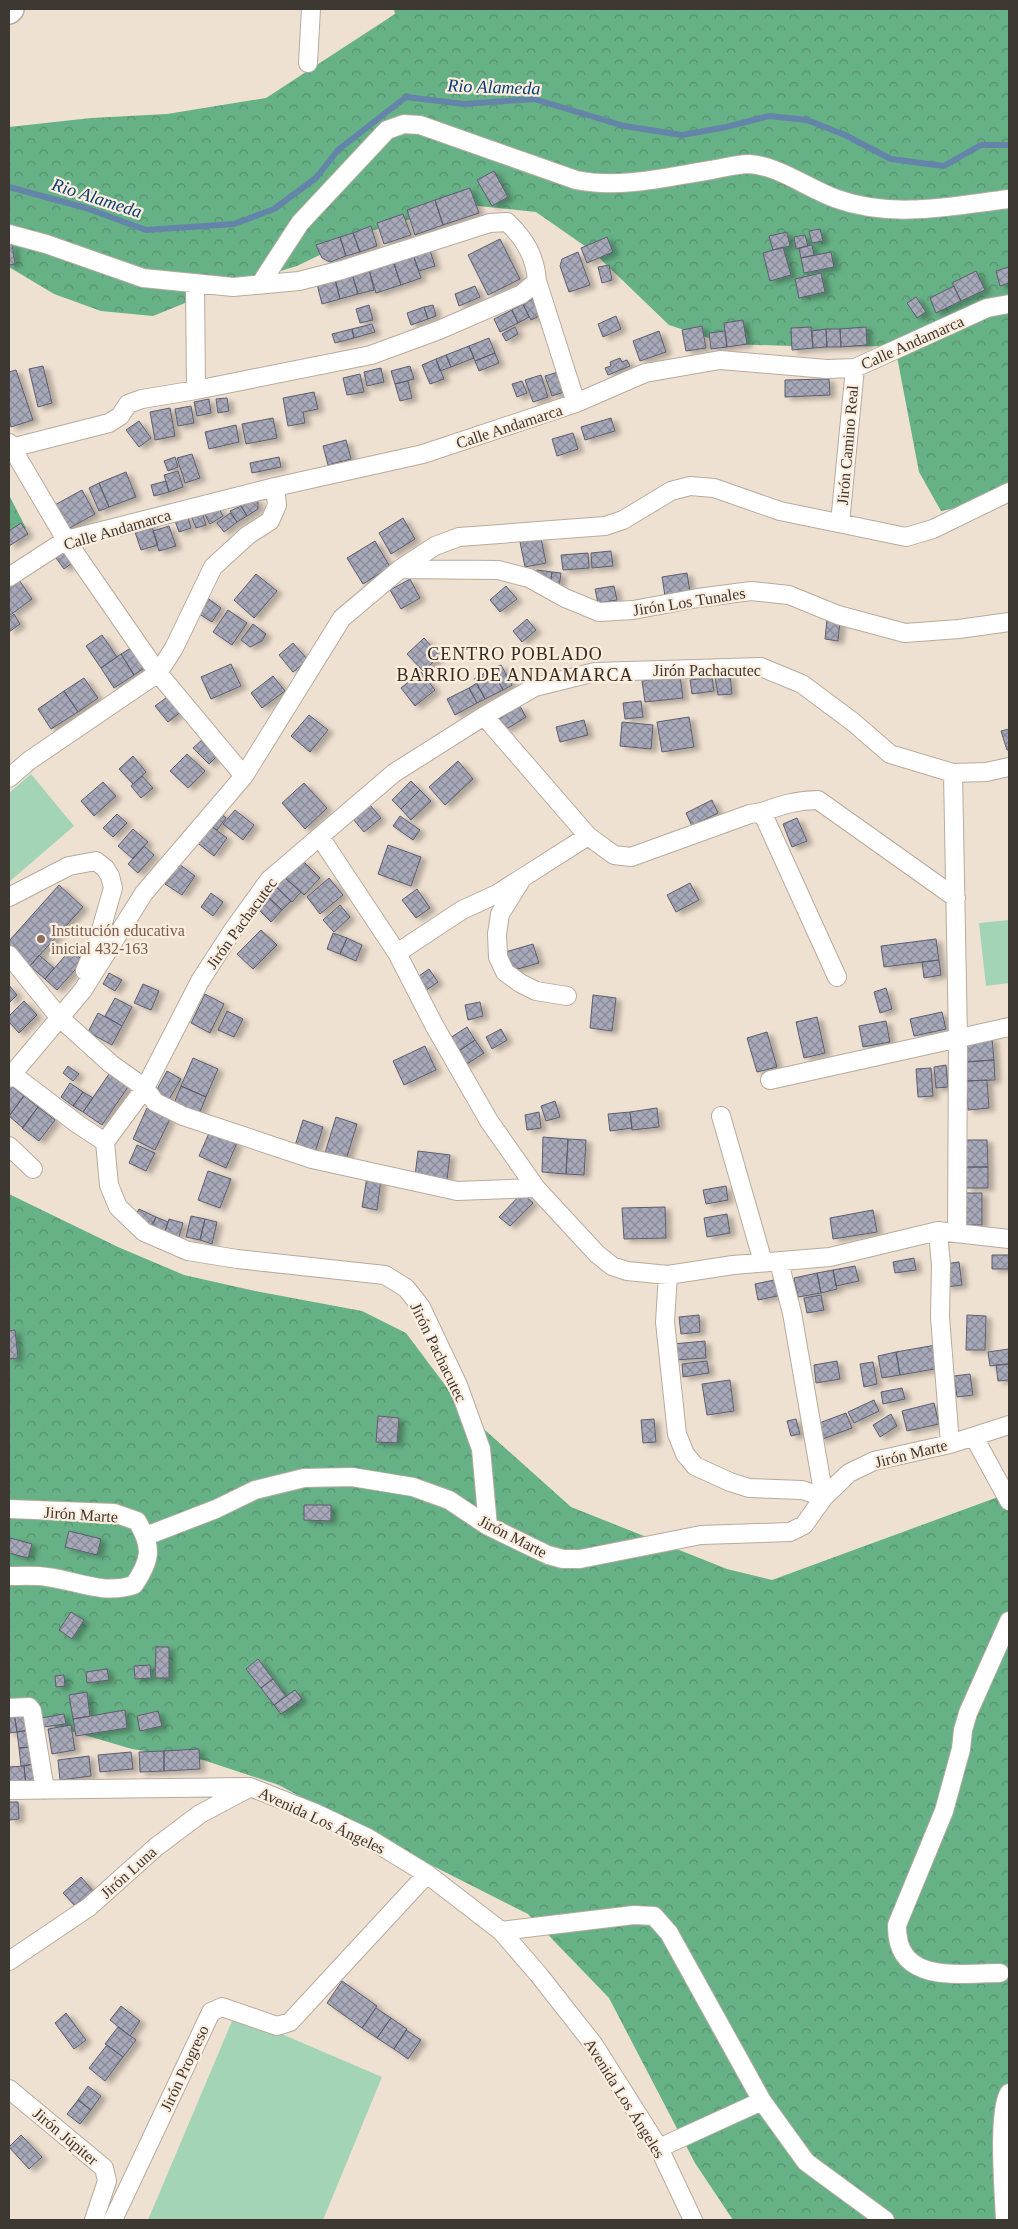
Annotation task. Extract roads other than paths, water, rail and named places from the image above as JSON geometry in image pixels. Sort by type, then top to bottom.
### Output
[{"type":"street","points":[[308,63],[311,9]]},
{"type":"street","points":[[261,283],[300,223],[387,130],[404,124],[420,125],[576,180],[590,183],[640,182],[748,164],[771,169],[837,199],[878,210],[934,208],[1009,198]]},
{"type":"street","points":[[9,234],[46,244],[143,278],[233,287],[299,281],[342,270],[490,223],[507,222],[518,232],[529,247],[536,263],[538,281],[576,403]]},
{"type":"street","points":[[244,776],[158,673],[66,540],[10,446],[109,423],[120,416],[128,404],[142,399],[371,355],[439,330],[522,294],[538,281]]},
{"type":"street","points":[[195,283],[196,390]]},
{"type":"street","name":"Calle Andamarca","points":[[9,577],[66,540],[275,486],[423,454],[576,403],[645,373],[720,360],[827,369],[855,368],[987,308],[1009,304]]},
{"type":"street","name":"Jirón Camino Real","points":[[840,523],[855,368]]},
{"type":"street","points":[[9,778],[30,760],[158,673],[174,648],[213,567],[248,535],[270,521],[277,506],[275,486]]},
{"type":"street","points":[[105,1142],[10,1076],[83,990],[144,893],[244,776],[342,618],[400,569],[435,546],[459,537],[605,526],[623,520],[671,491],[690,486],[714,488],[780,511],[906,537],[933,529],[1009,492]]},
{"type":"street","name":"Jirón Los Tunales","points":[[400,569],[498,570],[529,578],[565,598],[599,612],[633,610],[698,598],[751,591],[789,595],[838,615],[905,633],[959,629],[1009,622]]},
{"type":"street","name":"Jirón Pachacutec","points":[[488,1526],[481,1449],[458,1385],[421,1307],[406,1288],[385,1275],[237,1259],[188,1251],[144,1232],[118,1207],[108,1185],[105,1142],[145,1088],[200,981],[233,930],[270,880],[394,773],[484,716],[535,687],[595,672],[761,667],[802,684],[853,722],[890,754],[953,773],[986,772],[1009,767]]},
{"type":"street","points":[[484,716],[588,836],[614,855],[631,857],[750,814],[762,812],[787,803],[802,800],[818,800],[956,898]]},
{"type":"street","points":[[953,773],[958,1039],[957,1233]]},
{"type":"street","points":[[762,812],[837,978]]},
{"type":"street","points":[[397,954],[462,910],[497,894],[588,836]]},
{"type":"street","points":[[320,837],[397,954],[434,1025],[489,1122],[536,1188],[597,1254],[612,1266],[627,1271],[668,1275],[771,1262],[830,1257],[938,1231],[1009,1239]]},
{"type":"street","points":[[9,897],[69,866],[96,862],[105,868],[110,876],[113,888],[98,940],[82,977],[59,1017]]},
{"type":"street","points":[[523,878],[500,914],[497,934],[498,957],[505,972],[520,983],[536,991],[567,996]]},
{"type":"street","points":[[9,955],[59,1017],[111,1064],[145,1088],[155,1102],[183,1116],[312,1159],[457,1191],[536,1188]]},
{"type":"street","points":[[770,1080],[1009,1027]]},
{"type":"street","points":[[668,1275],[665,1322],[677,1434],[685,1454],[695,1466],[730,1482],[749,1488],[802,1490],[824,1497],[801,1361],[771,1262],[721,1116]]},
{"type":"street","points":[[9,1146],[33,1169]]},
{"type":"street","points":[[938,1231],[940,1317],[950,1444]]},
{"type":"street","name":"Jirón Marte","points":[[9,1509],[114,1513],[137,1521],[146,1536],[216,1509],[256,1490],[304,1478],[352,1477],[413,1487],[449,1500],[488,1526],[548,1555],[563,1559],[580,1559],[701,1535],[790,1532],[804,1525],[824,1497],[849,1473],[874,1461],[950,1444],[1009,1425]]},
{"type":"street","points":[[974,1437],[1009,1501]]},
{"type":"street","points":[[9,1576],[47,1576],[104,1589],[120,1590],[134,1585],[144,1570],[149,1552],[146,1536]]},
{"type":"street","points":[[1000,1973],[923,1970],[912,1965],[903,1954],[897,1939],[898,1925],[944,1811],[961,1749],[963,1730],[968,1713],[1009,1621]]},
{"type":"street","points":[[9,1708],[29,1707],[32,1711],[45,1790]]},
{"type":"street","name":"Avenida Los Ángeles","points":[[9,1790],[250,1787],[313,1812],[368,1838],[427,1874],[501,1931],[539,1975],[594,2046],[660,2148],[693,2220]]},
{"type":"street","name":"Jirón Luna","points":[[9,1961],[89,1907],[156,1846],[200,1814],[250,1787]]},
{"type":"street","name":"Jirón Progreso","points":[[113,2220],[211,2012],[222,2007],[277,2026],[290,2022],[427,1874]]},
{"type":"street","points":[[501,1931],[634,1915],[654,1916],[669,1933],[762,2101],[806,2162],[885,2220]]},
{"type":"street","name":"Jirón Júpiter","points":[[9,2089],[104,2168],[107,2181],[94,2220]]},
{"type":"street","points":[[1005,2220],[1002,2135],[1006,2098],[1009,2093]]},
{"type":"street","points":[[660,2148],[762,2101]]},
{"type":"waterway","name":"Rio Alameda","points":[[9,187],[86,208],[146,230],[234,224],[274,209],[316,178],[338,150],[406,97],[464,104],[534,99],[624,126],[682,135],[726,127],[769,116],[807,120],[845,135],[891,159],[944,166],[981,145],[1009,145]]},
{"type":"place","name":"Institución educativa inicial 432-163","points":[[41,939]]},
{"type":"district","name":"CENTRO POBLADO BARRIO DE ANDAMARCA","points":[[515,664]]}]
